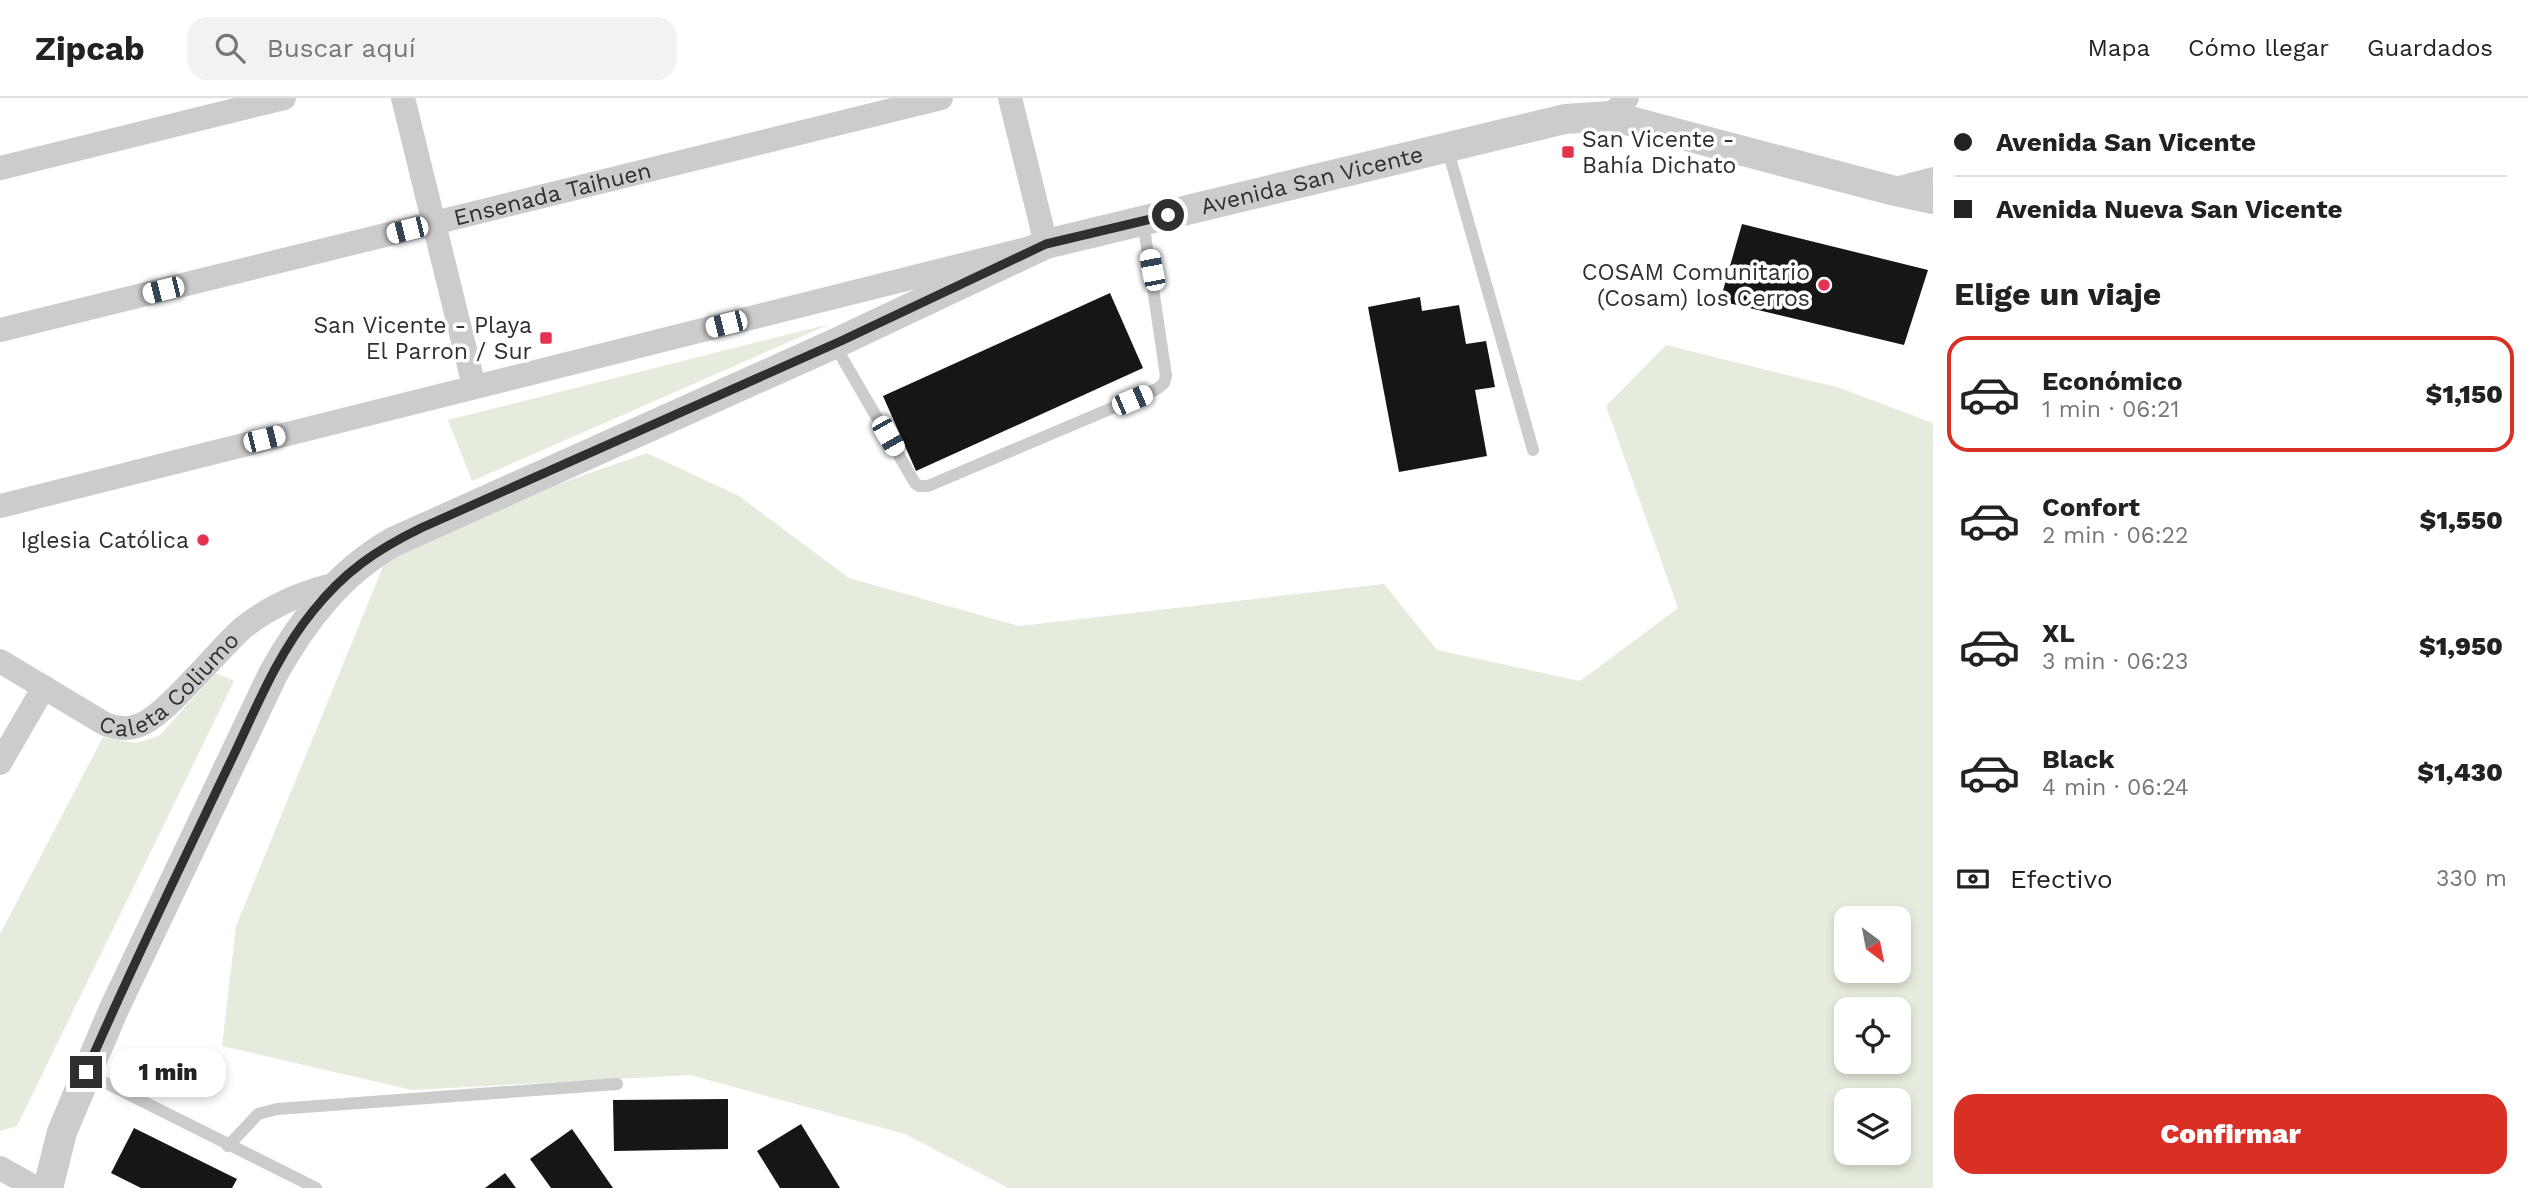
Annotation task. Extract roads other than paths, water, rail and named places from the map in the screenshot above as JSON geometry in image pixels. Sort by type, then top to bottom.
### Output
[{"type":"street","points":[[0,169],[284,98]]},
{"type":"street","points":[[403,98],[474,386]]},
{"type":"street","name":"Ensenada Taihuen","points":[[0,330],[941,98]]},
{"type":"street","points":[[48,1188],[62,1132],[86,1072],[273,674],[312,611],[337,584],[374,553],[402,537],[834,344],[1046,244],[1010,98]]},
{"type":"street","name":"Avenida San Vicente","points":[[0,506],[1046,244],[1565,119],[1616,104],[1891,190],[1933,199]]},
{"type":"street","points":[[1891,190],[1933,179]]},
{"type":"street","name":"Caleta Coliumo","points":[[0,661],[105,724],[127,728],[138,726],[159,712],[232,638],[263,614],[308,591],[337,584]]},
{"type":"street","points":[[0,763],[44,687]]},
{"type":"street","points":[[0,1168],[36,1188]]},
{"type":"lane","points":[[1447,147],[1533,450]]},
{"type":"lane","points":[[834,344],[915,483],[929,486],[1157,389],[1164,383],[1166,376],[1143,221]]},
{"type":"lane","points":[[86,1072],[316,1188]]},
{"type":"lane","points":[[229,1146],[258,1114],[277,1109],[617,1084]]},
{"type":"place","name":"San Vicente - Bahía Dichato","points":[[1568,152]]},
{"type":"place","name":"COSAM Comunitario (Cosam) los Cerros","points":[[1824,285]]},
{"type":"place","name":"San Vicente - Playa El Parron / Sur","points":[[546,338]]},
{"type":"place","name":"Iglesia Católica","points":[[203,540]]}]
